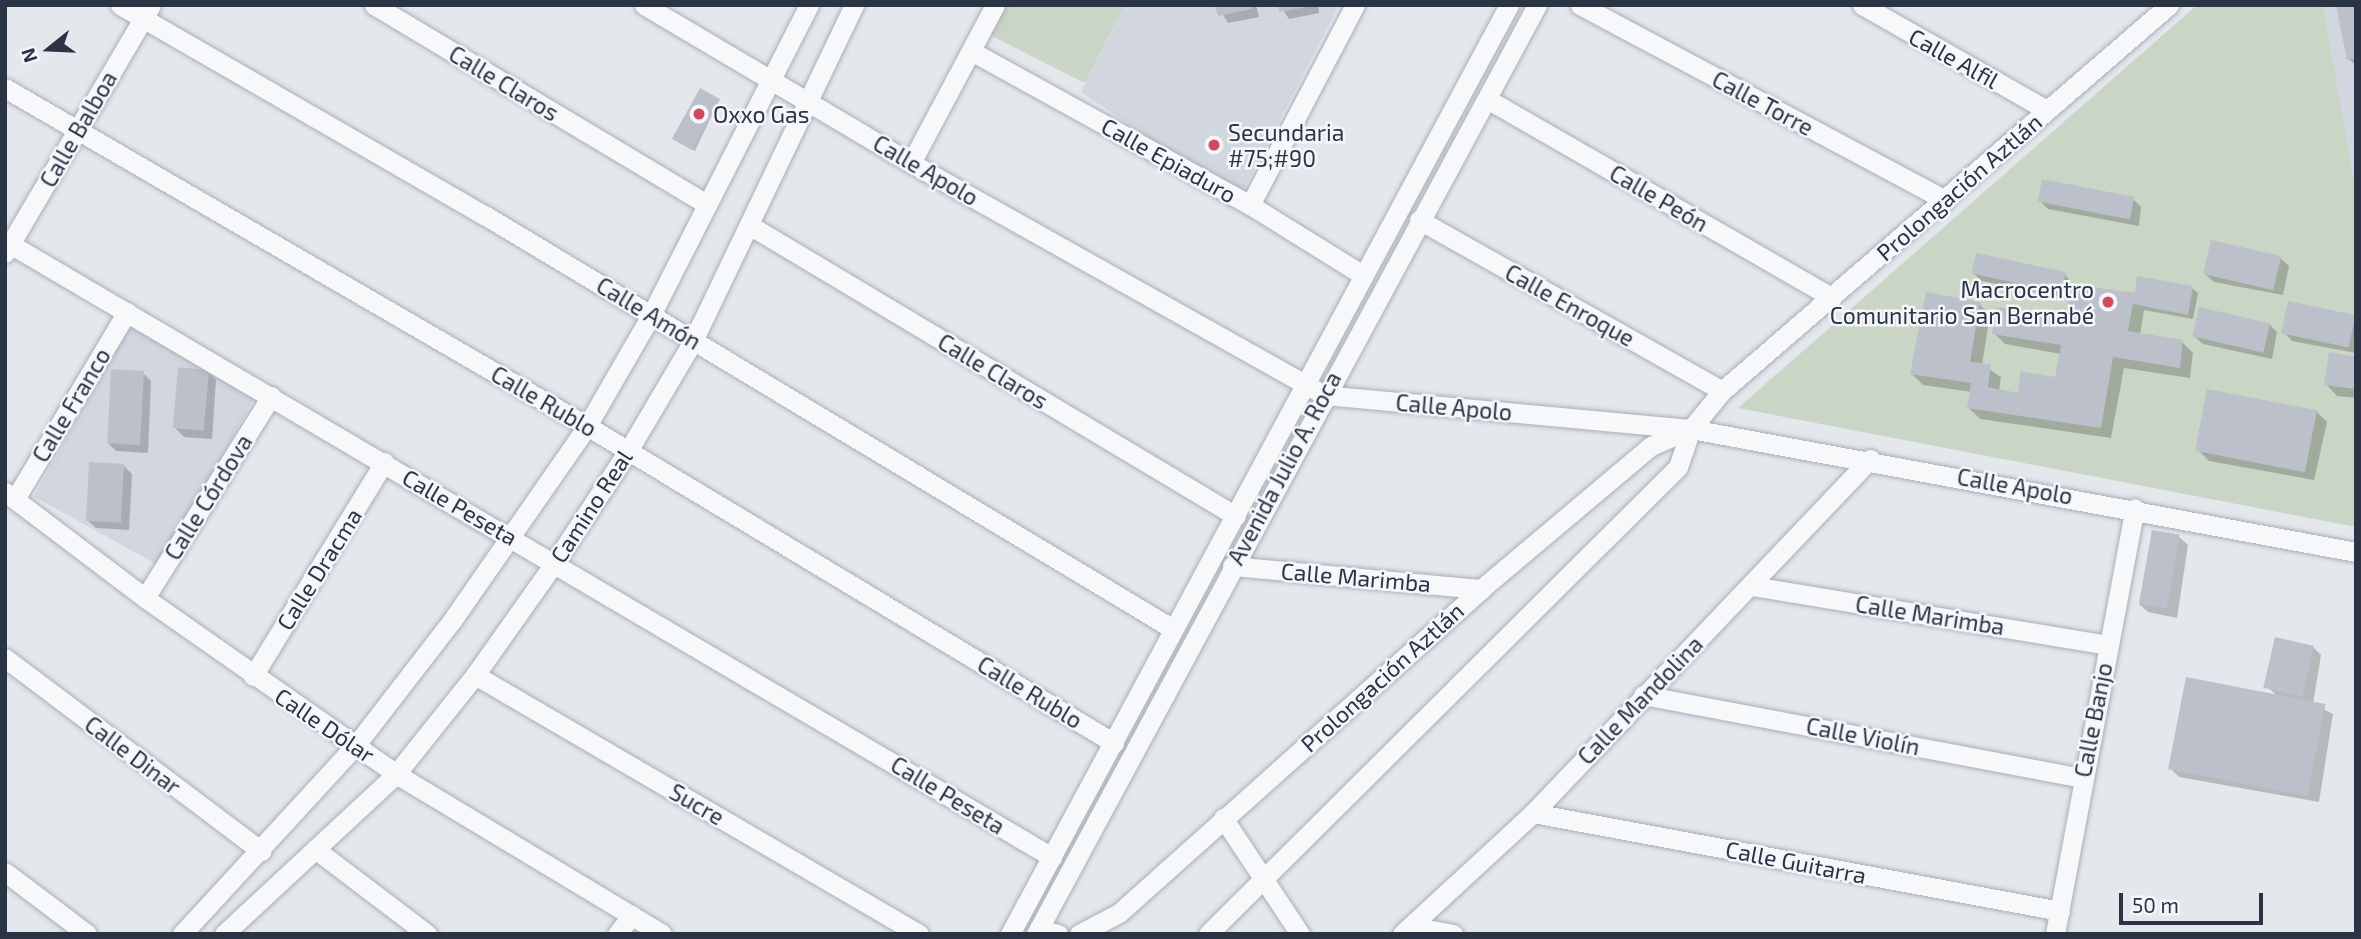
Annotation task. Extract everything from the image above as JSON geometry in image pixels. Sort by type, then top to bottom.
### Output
[{"type":"street","name":"Calle Amón","points":[[120,5],[147,12],[1173,629]]},
{"type":"street","name":"Calle Claros","points":[[374,5],[707,204]]},
{"type":"street","name":"Calle Apolo","points":[[644,5],[911,163],[1315,391],[1691,429],[2135,508],[2356,552]]},
{"type":"street","name":"Camino Real","points":[[182,934],[355,746],[511,537],[587,426],[651,314],[772,82],[809,5]]},
{"type":"street","name":"Camino Real","points":[[224,934],[396,774],[475,675],[555,562],[628,451],[693,341],[854,5]]},
{"type":"street","points":[[911,163],[995,5]]},
{"type":"street","points":[[1250,205],[1355,5]]},
{"type":"street","name":"Avenida Julio A. Roca","points":[[1044,932],[1232,566],[1315,391],[1363,275],[1508,5]]},
{"type":"street","name":"Avenida Julio A. Roca","points":[[1010,934],[1236,516],[1419,220],[1537,5]]},
{"type":"street","name":"Calle Torre","points":[[1580,5],[1945,200]]},
{"type":"street","name":"Calle Alfil","points":[[1861,5],[2048,110]]},
{"type":"street","points":[[2140,5],[2164,10]]},
{"type":"street","name":"Prolongación Aztlán","points":[[1208,934],[1678,467],[1691,429],[1722,391],[2164,10]]},
{"type":"street","name":"Calle Balboa","points":[[8,248],[147,12]]},
{"type":"street","name":"Calle Epiaduro","points":[[971,51],[1250,205],[1363,275]]},
{"type":"street","name":"Calle Rublo","points":[[5,88],[587,426],[1114,743]]},
{"type":"street","name":"Calle Peón","points":[[1487,99],[1832,297]]},
{"type":"street","name":"Calle Enroque","points":[[1419,220],[1722,391]]},
{"type":"street","name":"Calle Claros","points":[[749,225],[1236,516]]},
{"type":"street","name":"Calle Peseta","points":[[8,248],[127,312],[271,396],[1052,858]]},
{"type":"street","name":"Calle Franco","points":[[10,495],[127,312]]},
{"type":"street","name":"Calle Córdova","points":[[145,598],[271,396]]},
{"type":"street","name":"Prolongación Aztlán","points":[[1079,934],[1119,913],[1481,589],[1651,446],[1691,429]]},
{"type":"street","name":"Calle Mandolina","points":[[1407,930],[1533,813],[1643,695],[1752,586],[1870,459]]},
{"type":"street","name":"Calle Dracma","points":[[253,676],[384,463]]},
{"type":"street","name":"Calle Dólar","points":[[10,495],[145,598],[396,774],[662,934]]},
{"type":"street","name":"Calle Banjo","points":[[2055,934],[2082,778],[2135,508]]},
{"type":"street","name":"Calle Marimba","points":[[1232,566],[1481,589]]},
{"type":"street","name":"Calle Marimba","points":[[1752,586],[2107,645]]},
{"type":"street","name":"Calle Dinar","points":[[5,658],[261,851]]},
{"type":"street","name":"Sucre","points":[[475,675],[919,934]]},
{"type":"street","name":"Calle Violín","points":[[1643,695],[2082,778]]},
{"type":"street","name":"Calle Guitarra","points":[[1533,813],[2060,911]]},
{"type":"street","points":[[1223,818],[1300,934]]},
{"type":"street","points":[[315,849],[427,934]]},
{"type":"street","points":[[5,872],[87,934]]},
{"type":"street","points":[[203,914],[224,934]]},
{"type":"street","points":[[617,934],[632,915]]},
{"type":"street","points":[[1407,930],[1453,934]]},
{"type":"shaded area","name":"Secundaria #75;#90","points":[[1125,5],[1339,5],[1239,199],[1081,92]]},
{"type":"shaded area","points":[[2323,5],[2356,5],[2356,195],[2355,195]]},
{"type":"shaded area","points":[[129,325],[256,395],[161,567],[34,496]]},
{"type":"green space","points":[[1005,5],[1125,5],[1085,83],[990,35]]},
{"type":"green space","name":"Macrocentro Comunitario San Bernabé","points":[[2197,5],[2323,5],[2356,195],[2356,527],[1738,408]]},
{"type":"building","points":[[1215,5],[1251,5],[1252,9],[1218,16]]},
{"type":"building","points":[[1278,5],[1306,5],[1307,7],[1279,12]]},
{"type":"building","points":[[2336,5],[2356,5],[2356,58],[2347,60]]},
{"type":"building","name":"Oxxo Gas","points":[[700,88],[720,99],[692,150],[672,139]]},
{"type":"building","points":[[2042,179],[2134,197],[2130,220],[2038,202]]},
{"type":"building","points":[[2211,240],[2281,256],[2273,290],[2203,274]]},
{"type":"building","points":[[1976,253],[2066,272],[2062,293],[1972,274]]},
{"type":"building","points":[[2137,276],[2193,286],[2188,315],[2133,304],[2128,331],[2183,340],[2180,368],[2113,357],[2101,428],[1967,408],[1971,383],[1910,374],[1926,292],[1980,302],[1970,362],[1991,364],[1988,387],[2018,393],[2020,371],[2055,377],[2061,345],[1992,334],[1996,307],[2067,317],[2071,284],[2135,293]]},
{"type":"building","points":[[2288,301],[2355,315],[2349,348],[2281,333]]},
{"type":"building","points":[[2199,307],[2270,323],[2263,353],[2192,336]]},
{"type":"building","points":[[2329,352],[2356,357],[2356,389],[2324,385]]},
{"type":"building","points":[[178,367],[209,370],[204,431],[173,428]]},
{"type":"building","points":[[111,369],[144,371],[140,445],[107,443]]},
{"type":"building","points":[[2207,389],[2317,410],[2305,472],[2195,451]]},
{"type":"building","points":[[89,462],[124,464],[121,523],[86,521]]},
{"type":"building","points":[[2152,530],[2180,535],[2167,609],[2139,604]]},
{"type":"building","points":[[2275,637],[2314,646],[2302,697],[2263,688]]},
{"type":"building","points":[[2186,677],[2325,704],[2307,796],[2168,769]]},
{"type":"place","name":"Oxxo Gas","points":[[699,114]]},
{"type":"place","name":"Secundaria #75;#90","points":[[1214,145]]},
{"type":"place","name":"Macrocentro Comunitario San Bernabé","points":[[2108,302]]}]
